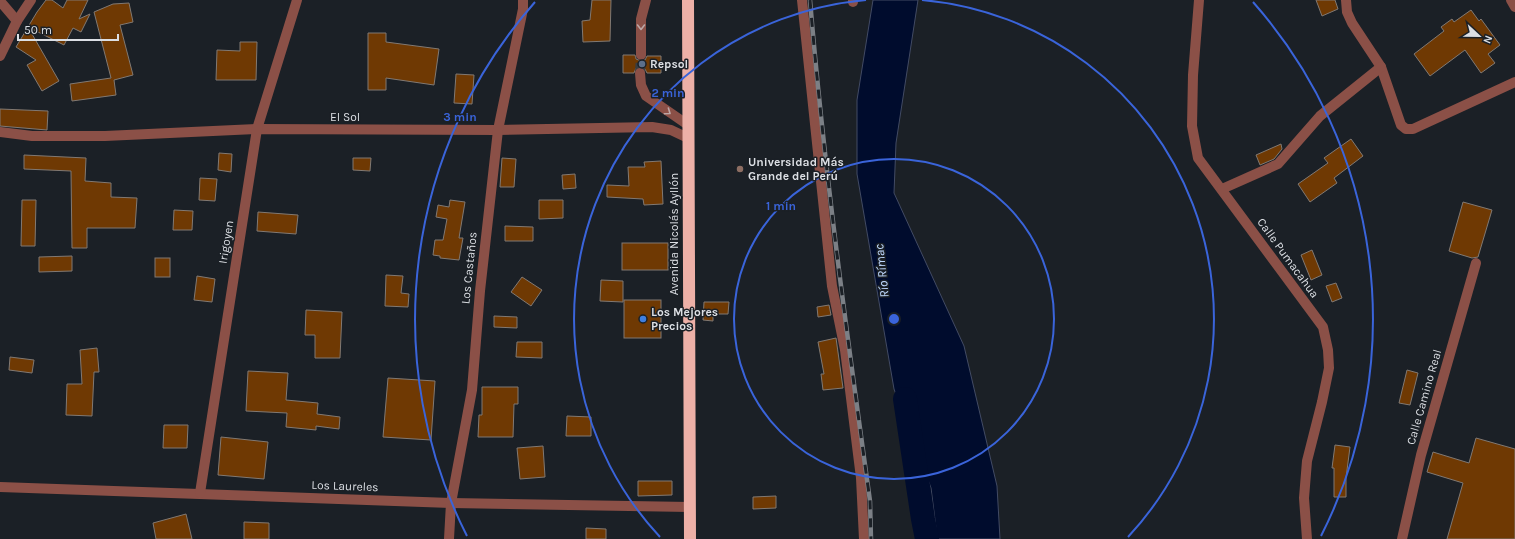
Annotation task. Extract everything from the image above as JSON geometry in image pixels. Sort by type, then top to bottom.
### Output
[{"type":"highway","name":"Avenida Nicolás Ayllón","points":[[688,0],[690,539]]},
{"type":"street","points":[[0,56],[16,20],[30,0]]},
{"type":"street","name":"Irigoyen","points":[[200,493],[257,129],[296,0]]},
{"type":"street","name":"Los Castaños","points":[[449,539],[451,503],[472,390],[480,291],[498,130],[523,9],[523,0]]},
{"type":"street","points":[[641,55],[641,19],[646,0]]},
{"type":"street","points":[[802,0],[832,286],[845,350],[861,478],[864,539]]},
{"type":"street","name":"Calle Pumacahua","points":[[1199,0],[1193,75],[1192,126],[1198,158],[1323,327],[1328,350],[1329,368],[1307,461],[1304,498],[1308,539]]},
{"type":"street","points":[[1346,0],[1347,12],[1381,67],[1401,125],[1406,129],[1413,129],[1515,82]]},
{"type":"street","points":[[1511,0],[1515,7]]},
{"type":"street","points":[[0,1],[16,20]]},
{"type":"street","points":[[1222,189],[1278,164],[1320,116],[1381,67]]},
{"type":"street","points":[[640,73],[641,85],[646,96],[688,126]]},
{"type":"street","name":"El Sol","points":[[0,132],[32,136],[105,136],[257,129],[498,130],[652,127],[671,130],[688,138]]},
{"type":"street","name":"Calle Camino Real","points":[[1402,539],[1421,455],[1476,263]]},
{"type":"street","name":"Los Laureles","points":[[0,487],[451,503],[690,506]]},
{"type":"water","points":[[873,0],[918,0],[896,143],[894,193],[964,346],[997,486],[1000,539],[934,539],[936,528],[931,488],[894,389],[857,174],[857,100]]},
{"type":"building","points":[[46,0],[52,0],[63,8],[67,0],[88,0],[79,19],[90,14],[81,32],[73,28],[64,45],[28,27]]},
{"type":"building","points":[[592,0],[611,0],[610,41],[583,42],[582,21],[590,20]]},
{"type":"building","points":[[1316,0],[1335,0],[1338,9],[1322,16]]},
{"type":"building","points":[[129,3],[133,22],[120,25],[133,75],[114,80],[116,95],[72,101],[70,84],[111,78],[94,12],[113,4]]},
{"type":"building","points":[[1471,10],[1479,21],[1481,19],[1500,45],[1488,54],[1495,63],[1481,73],[1465,50],[1430,76],[1414,54],[1444,31],[1441,27],[1452,19],[1454,22]]},
{"type":"building","points":[[28,27],[59,81],[42,91],[27,65],[36,60],[16,47]]},
{"type":"building","points":[[368,33],[386,33],[386,42],[439,49],[434,85],[386,78],[386,90],[368,90]]},
{"type":"building","points":[[240,42],[257,42],[256,80],[216,80],[217,50],[240,51]]},
{"type":"building","name":"Repsol","points":[[623,55],[635,55],[636,59],[641,61],[645,60],[647,56],[661,56],[661,73],[647,73],[645,69],[640,67],[636,68],[634,73],[623,73]]},
{"type":"building","points":[[456,74],[474,75],[472,104],[454,103]]},
{"type":"building","points":[[0,109],[48,111],[47,130],[0,126]]},
{"type":"building","points":[[1351,139],[1363,156],[1334,178],[1337,183],[1310,202],[1298,184],[1328,163],[1324,158]]},
{"type":"building","points":[[1281,144],[1282,149],[1274,159],[1260,165],[1256,155]]},
{"type":"building","points":[[219,153],[232,154],[231,172],[218,170]]},
{"type":"building","points":[[24,155],[86,158],[85,181],[111,183],[111,197],[137,198],[135,228],[87,228],[87,248],[72,248],[71,171],[24,169]]},
{"type":"building","points":[[353,158],[371,158],[370,171],[353,170]]},
{"type":"building","points":[[502,158],[516,159],[514,187],[500,187]]},
{"type":"building","points":[[661,161],[663,204],[644,205],[643,199],[607,197],[607,185],[629,186],[628,167],[645,167],[644,162]]},
{"type":"building","points":[[575,174],[576,188],[563,189],[562,175]]},
{"type":"building","points":[[200,178],[217,179],[215,201],[199,200]]},
{"type":"building","points":[[22,200],[36,200],[35,246],[21,246]]},
{"type":"building","points":[[450,200],[465,202],[459,238],[463,238],[459,260],[440,258],[440,256],[433,255],[435,240],[443,240],[447,219],[436,217],[438,205],[449,207]]},
{"type":"building","points":[[539,200],[563,200],[563,218],[539,219]]},
{"type":"building","points":[[1463,202],[1492,210],[1478,257],[1472,258],[1449,251]]},
{"type":"building","points":[[174,210],[193,211],[192,230],[173,230]]},
{"type":"building","points":[[258,212],[298,215],[296,234],[257,231]]},
{"type":"building","points":[[505,226],[533,227],[533,241],[505,241]]},
{"type":"building","points":[[622,243],[668,243],[668,270],[622,270]]},
{"type":"building","points":[[1312,250],[1322,275],[1311,280],[1301,255]]},
{"type":"building","points":[[72,256],[72,271],[39,272],[39,257]]},
{"type":"building","points":[[155,258],[170,258],[170,277],[155,277]]},
{"type":"building","points":[[386,275],[403,276],[401,293],[409,294],[408,307],[385,306]]},
{"type":"building","points":[[197,276],[215,279],[212,302],[194,300]]},
{"type":"building","points":[[522,277],[542,290],[531,306],[511,292]]},
{"type":"building","points":[[601,280],[623,281],[623,302],[600,301]]},
{"type":"building","points":[[1336,283],[1342,298],[1332,302],[1326,286]]},
{"type":"building","name":"Los Mejores Precios","points":[[624,300],[661,300],[661,338],[624,338]]},
{"type":"building","points":[[704,302],[729,302],[728,314],[713,314],[713,321],[703,320]]},
{"type":"building","points":[[829,305],[831,315],[818,317],[817,307]]},
{"type":"building","points":[[306,310],[342,312],[340,358],[315,358],[315,335],[305,335]]},
{"type":"building","points":[[494,316],[517,317],[517,328],[494,327]]},
{"type":"building","points":[[836,338],[843,388],[823,390],[821,374],[824,374],[818,342]]},
{"type":"building","points":[[517,342],[542,342],[542,358],[516,357]]},
{"type":"building","points":[[97,348],[99,372],[94,372],[92,416],[66,415],[67,384],[82,384],[80,350]]},
{"type":"building","points":[[10,357],[34,360],[32,373],[9,370]]},
{"type":"building","points":[[1407,370],[1418,373],[1410,405],[1399,403]]},
{"type":"building","points":[[248,371],[288,373],[286,400],[318,403],[317,414],[340,417],[339,429],[316,426],[316,430],[286,427],[287,413],[246,411]]},
{"type":"building","points":[[388,378],[435,381],[431,440],[383,437]]},
{"type":"building","points":[[482,387],[518,387],[518,404],[514,404],[513,437],[478,437],[479,415],[482,415]]},
{"type":"building","points":[[567,416],[591,417],[591,436],[566,436]]},
{"type":"building","points":[[164,425],[188,425],[187,448],[163,448]]},
{"type":"building","points":[[221,437],[268,442],[264,479],[218,475]]},
{"type":"building","points":[[1476,438],[1515,449],[1515,539],[1447,539],[1463,483],[1427,472],[1433,452],[1469,463]]},
{"type":"building","points":[[1335,445],[1350,447],[1346,478],[1346,497],[1334,497],[1334,468],[1332,468]]},
{"type":"building","points":[[543,446],[545,477],[520,479],[517,448]]},
{"type":"building","points":[[638,481],[672,481],[672,495],[638,496]]},
{"type":"building","points":[[776,496],[776,508],[753,509],[753,497]]},
{"type":"building","points":[[186,514],[192,539],[156,539],[153,523]]},
{"type":"building","points":[[244,522],[269,523],[269,539],[244,539]]},
{"type":"building","points":[[586,528],[606,529],[606,539],[586,539]]},
{"type":"waterway","name":"Río Rímac","points":[[905,399],[927,539]]},
{"type":"tunnel","points":[[640,73],[641,55]]},
{"type":"railway","points":[[810,0],[829,189],[870,501],[871,539]]},
{"type":"place","name":"Repsol","points":[[642,64]]},
{"type":"place","name":"Universidad Más Grande del Perú","points":[[740,169]]},
{"type":"place","name":"Los Mejores Precios","points":[[643,319]]}]
